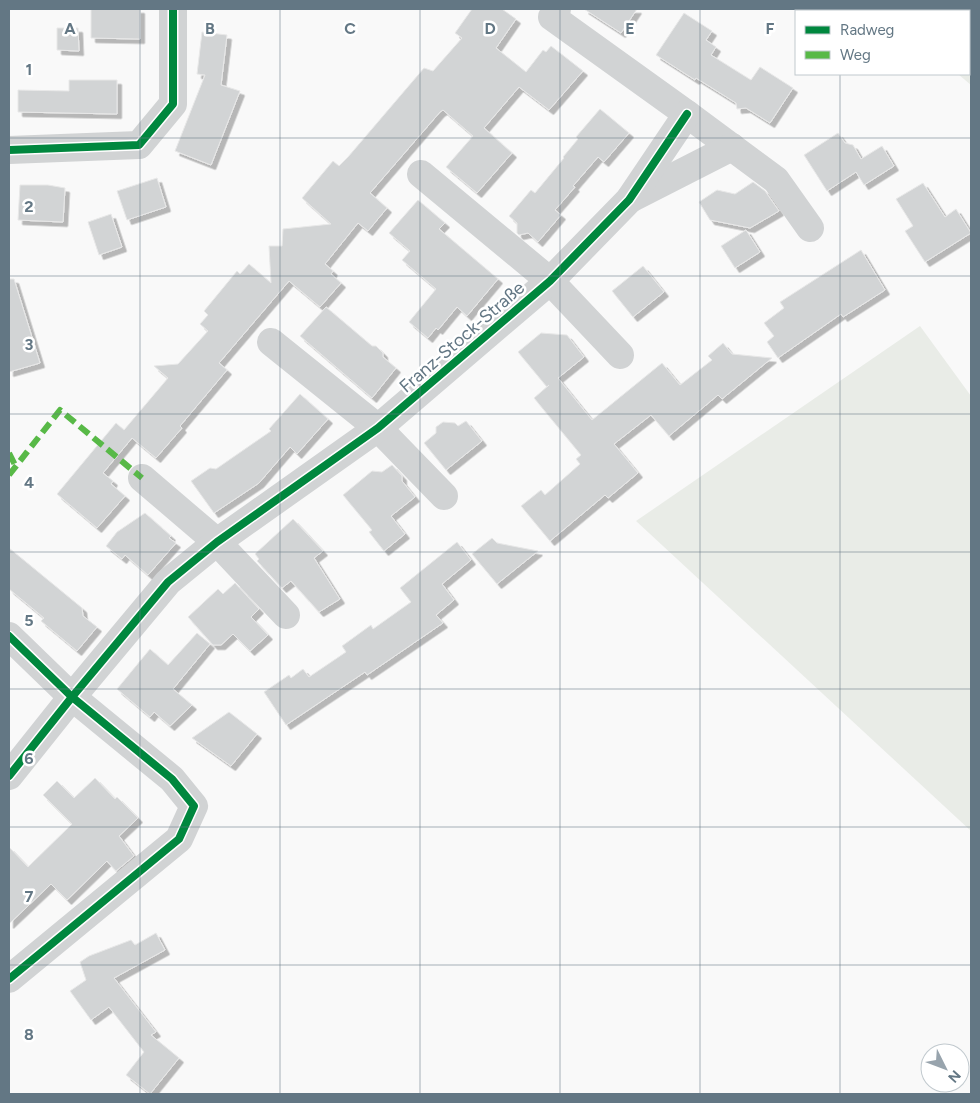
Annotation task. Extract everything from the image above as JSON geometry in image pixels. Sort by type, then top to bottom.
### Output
[{"type":"street","points":[[9,150],[139,145],[173,104],[173,9]]},
{"type":"street","points":[[557,9],[552,17],[776,180],[810,228]]},
{"type":"street","name":"Franz-Stock-Straße","points":[[9,776],[168,582],[217,542],[378,428],[550,281],[629,200],[687,114]]},
{"type":"street","name":"Franz-Stock-Straße","points":[[629,200],[732,147]]},
{"type":"street","name":"Franz-Stock-Straße","points":[[420,174],[550,281],[620,355]]},
{"type":"street","points":[[271,342],[378,428],[444,496]]},
{"type":"street","points":[[142,478],[217,542],[286,615]]},
{"type":"street","points":[[9,636],[72,697],[172,779],[194,806],[180,840],[9,979]]},
{"type":"shaded area","points":[[884,9],[971,9],[971,85],[959,75],[970,75],[970,10]]},
{"type":"shaded area","points":[[920,326],[971,396],[971,831],[636,521]]},
{"type":"building","points":[[91,9],[140,9],[140,39],[91,38]]},
{"type":"building","points":[[472,9],[502,9],[516,19],[496,48],[526,72],[543,50],[546,52],[551,46],[583,71],[549,110],[519,87],[484,128],[512,153],[477,193],[446,167],[473,136],[443,110],[440,112],[370,193],[387,208],[368,231],[358,223],[325,264],[333,271],[331,274],[341,283],[320,307],[289,281],[219,363],[227,370],[156,458],[132,438],[103,473],[113,481],[111,484],[125,496],[97,528],[57,494],[116,423],[124,430],[168,378],[154,366],[178,364],[208,331],[200,324],[208,315],[204,311],[237,271],[240,274],[249,264],[271,283],[269,246],[282,246],[283,229],[331,224],[302,198],[333,161],[339,166],[348,157],[424,68],[433,71],[462,38],[455,33]]},
{"type":"building","points":[[584,9],[637,9],[621,33]]},
{"type":"building","points":[[684,13],[712,31],[706,40],[716,47],[711,55],[751,80],[760,67],[793,88],[770,123],[746,108],[737,109],[736,103],[656,55]]},
{"type":"building","points":[[57,28],[78,28],[79,51],[57,50]]},
{"type":"building","points":[[202,32],[227,35],[221,85],[240,91],[211,165],[175,151],[205,75],[197,74]]},
{"type":"building","points":[[69,80],[117,80],[117,114],[18,112],[18,90],[69,91]]},
{"type":"building","points":[[600,109],[629,133],[604,162],[598,157],[573,186],[575,187],[555,210],[561,215],[538,242],[528,233],[519,235],[517,233],[517,223],[509,216],[531,190],[535,193],[578,139],[576,137]]},
{"type":"building","points":[[838,133],[845,143],[853,145],[861,159],[882,146],[894,166],[864,185],[856,172],[827,191],[804,155]]},
{"type":"building","points":[[157,178],[166,207],[127,220],[117,191]]},
{"type":"building","points":[[753,182],[765,191],[779,211],[750,228],[710,220],[699,202],[717,190],[735,194]]},
{"type":"building","points":[[923,183],[945,217],[956,209],[971,233],[925,262],[905,231],[913,226],[896,199]]},
{"type":"building","points":[[20,185],[48,185],[65,188],[63,222],[18,220]]},
{"type":"building","points":[[418,200],[445,223],[439,229],[498,279],[467,316],[457,307],[438,330],[436,328],[428,338],[409,322],[436,289],[402,260],[410,251],[389,233]]},
{"type":"building","points":[[111,214],[122,247],[99,255],[88,222]]},
{"type":"building","points":[[746,230],[760,252],[735,268],[721,246]]},
{"type":"building","points":[[861,250],[885,290],[843,317],[841,314],[778,358],[767,342],[774,336],[764,323],[784,308],[780,302]]},
{"type":"building","points":[[643,266],[664,292],[633,317],[612,291]]},
{"type":"building","points":[[9,279],[14,279],[40,363],[9,372]]},
{"type":"building","points":[[326,307],[372,346],[376,346],[383,353],[383,357],[396,368],[372,398],[300,336]]},
{"type":"building","points":[[541,333],[567,335],[584,357],[558,378],[592,420],[662,363],[680,385],[712,360],[708,356],[723,343],[732,354],[772,358],[722,399],[718,395],[669,436],[651,415],[614,444],[638,473],[608,498],[605,495],[550,541],[521,506],[541,490],[545,495],[580,464],[576,459],[581,455],[534,398],[547,387],[518,352]]},
{"type":"building","points":[[300,394],[328,419],[297,454],[290,447],[259,483],[214,513],[191,481],[210,468],[216,469],[271,431],[269,429]]},
{"type":"building","points":[[466,421],[482,441],[446,470],[424,443],[436,433],[436,427],[443,422],[455,423],[458,426]]},
{"type":"building","points":[[392,465],[402,476],[402,481],[415,497],[391,516],[405,534],[384,551],[369,532],[372,530],[343,495],[372,471],[382,472]]},
{"type":"building","points":[[145,513],[171,536],[169,538],[176,543],[148,575],[125,555],[122,559],[106,546],[117,532]]},
{"type":"building","points":[[293,519],[323,551],[314,558],[340,599],[319,612],[291,581],[282,588],[257,561],[259,559],[255,554]]},
{"type":"building","points":[[492,538],[497,543],[538,551],[497,584],[472,554]]},
{"type":"building","points":[[457,542],[471,560],[442,584],[454,600],[436,615],[443,623],[367,675],[365,672],[286,725],[264,692],[289,675],[291,678],[303,669],[309,677],[346,652],[342,646],[371,625],[373,629],[411,602],[400,588]]},
{"type":"building","points":[[9,548],[82,608],[83,616],[97,627],[77,651],[41,621],[44,618],[9,589]]},
{"type":"building","points":[[235,583],[259,609],[251,617],[268,635],[250,651],[233,634],[221,645],[213,645],[188,617],[218,589],[223,594]]},
{"type":"building","points":[[197,633],[210,644],[173,689],[192,705],[170,726],[154,712],[150,717],[117,689],[150,649],[168,665]]},
{"type":"building","points":[[229,712],[257,734],[231,766],[192,738]]},
{"type":"building","points":[[95,778],[115,799],[117,797],[138,818],[119,836],[134,856],[116,871],[107,861],[67,900],[51,884],[9,924],[9,847],[28,867],[72,824],[43,795],[57,781],[74,798]]},
{"type":"building","points":[[156,933],[165,950],[114,978],[156,1032],[151,1035],[179,1058],[150,1094],[126,1075],[144,1052],[109,1007],[91,1020],[70,991],[86,980],[80,962],[89,956],[131,940],[135,945]]},
{"type":"marked path","points":[[9,475],[60,410],[142,478]]},
{"type":"marked path","points":[[9,453],[16,467]]},
{"type":"cycle path","points":[[9,150],[139,145],[173,104],[173,9]]},
{"type":"cycle path","points":[[9,776],[168,582],[217,542],[378,428],[550,281],[629,200],[687,114]]},
{"type":"cycle path","points":[[9,636],[72,697],[172,779],[194,806],[179,839],[9,979]]}]
